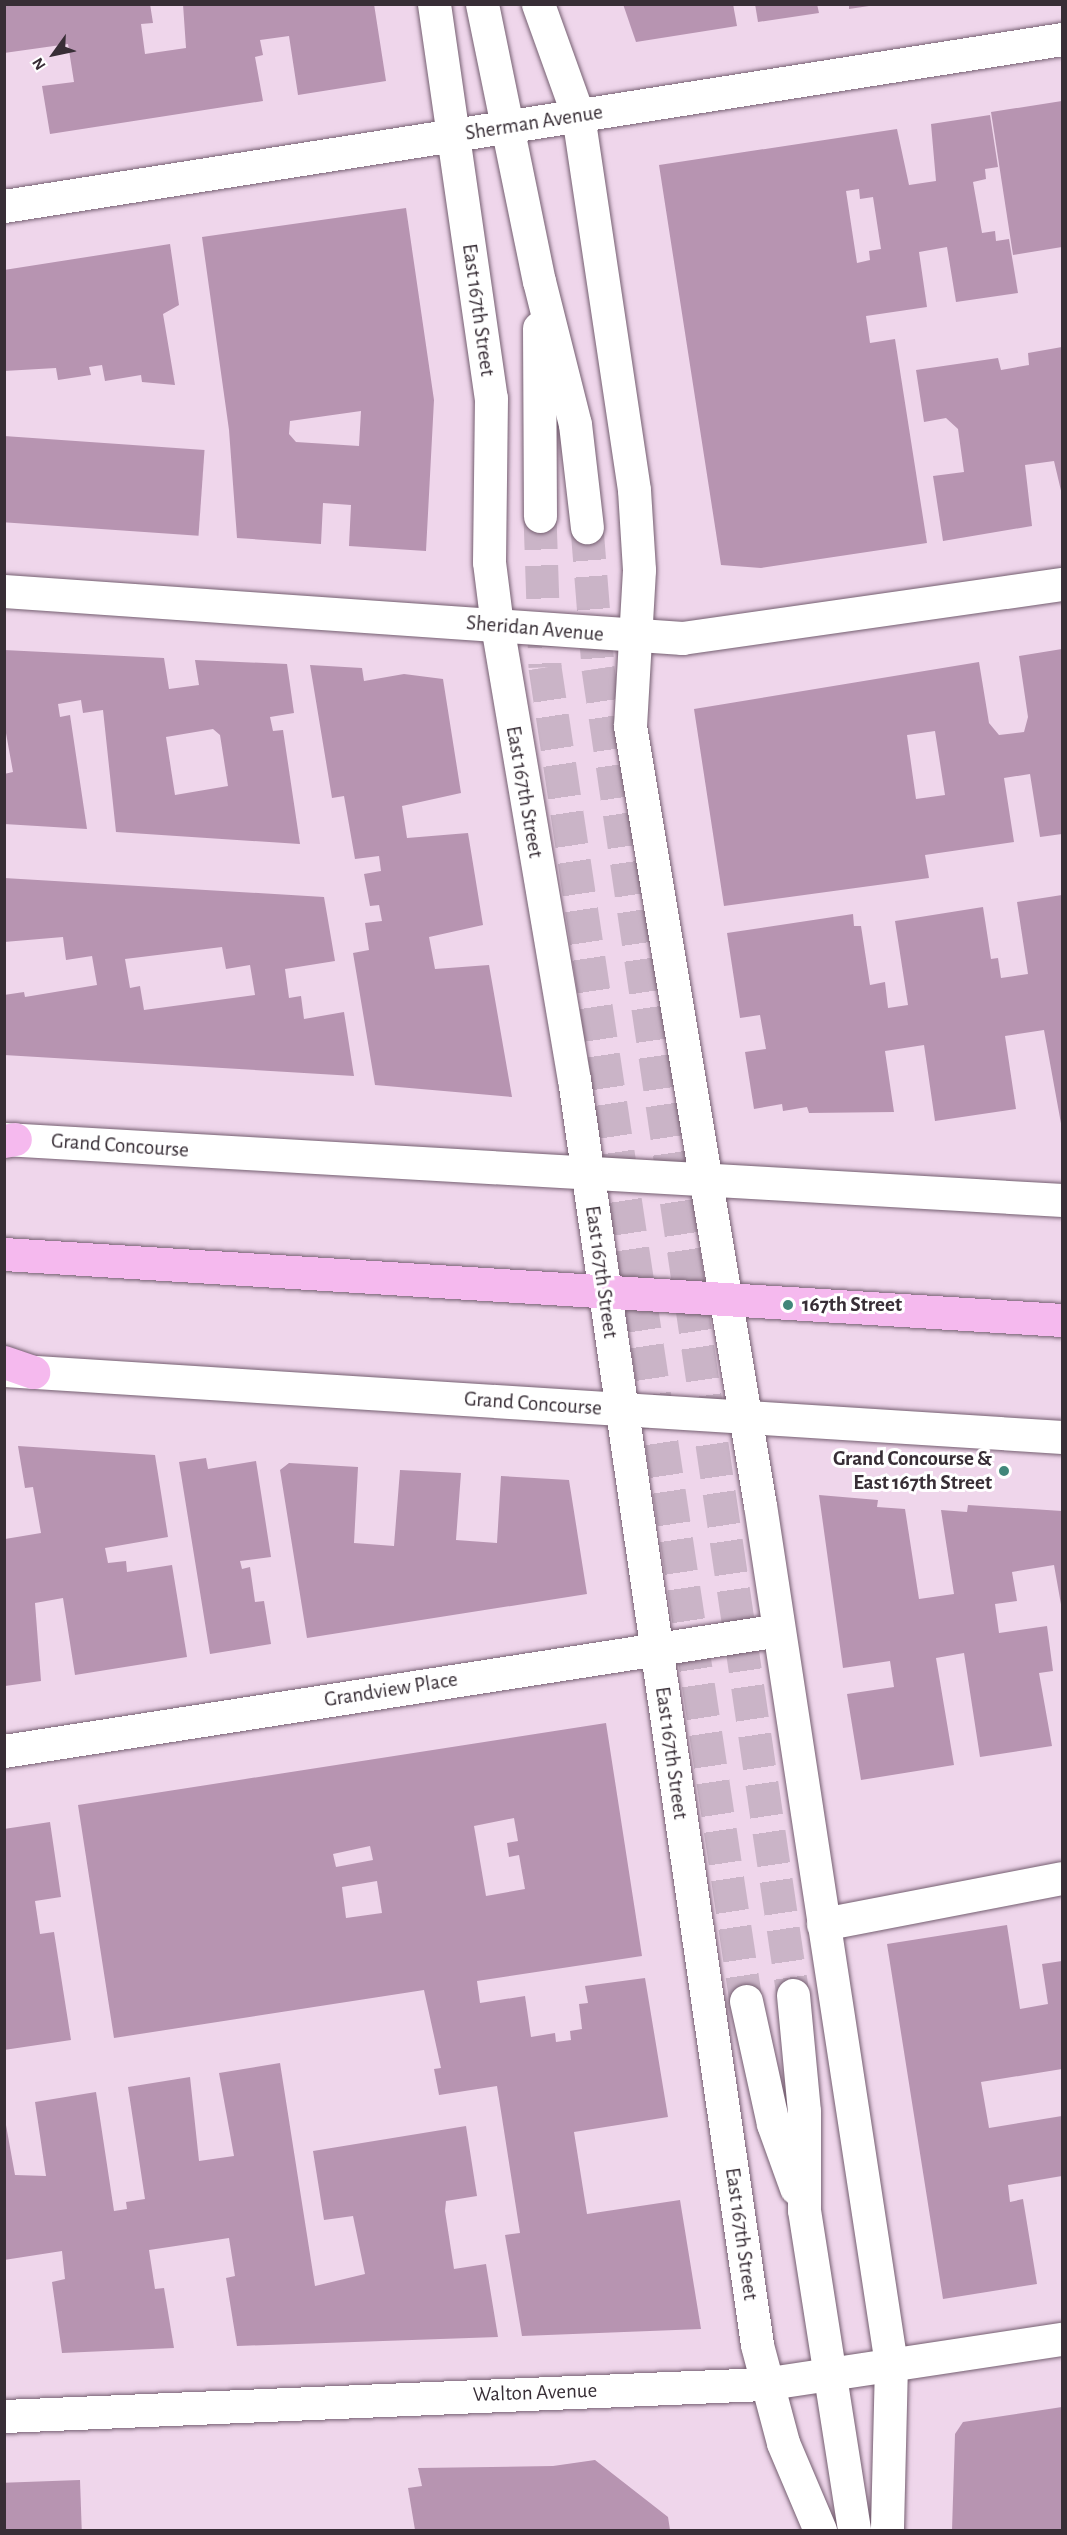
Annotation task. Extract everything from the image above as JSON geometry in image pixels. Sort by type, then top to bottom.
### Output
[{"type":"main road","points":[[4,1254],[1062,1320]]},
{"type":"street","name":"East 167th Street","points":[[434,4],[491,398],[489,562],[497,625],[587,1175],[763,2384],[820,2530]]},
{"type":"street","points":[[482,4],[511,127],[539,281],[575,424],[587,527]]},
{"type":"street","points":[[538,4],[578,115],[634,490],[639,570],[633,637],[630,726],[746,1418],[891,2364],[887,2530]]},
{"type":"street","name":"Sherman Avenue","points":[[4,206],[1062,39]]},
{"type":"street","points":[[539,281],[540,516]]},
{"type":"street","name":"Sheridan Avenue","points":[[4,591],[497,625],[633,637],[728,636],[1062,584]]},
{"type":"street","name":"Grand Concourse","points":[[8,1140],[708,1182],[1062,1200]]},
{"type":"street","name":"Grand Concourse","points":[[14,1368],[621,1410],[1062,1437]]},
{"type":"street","name":"Grandview Place","points":[[4,1751],[779,1630]]},
{"type":"street","points":[[823,1924],[1060,1878]]},
{"type":"street","points":[[793,1995],[804,2111],[804,2210],[828,2374],[855,2530]]},
{"type":"street","points":[[746,2001],[773,2124],[804,2210]]},
{"type":"street","name":"Walton Avenue","points":[[4,2416],[763,2384],[1062,2339]]},
{"type":"building","points":[[4,4],[150,4],[153,23],[141,24],[145,54],[186,48],[183,4],[374,4],[386,81],[298,95],[289,36],[260,40],[263,55],[255,57],[263,101],[50,134],[42,86],[74,82],[68,44],[4,53]]},
{"type":"building","points":[[623,4],[733,4],[737,26],[636,42]]},
{"type":"building","points":[[755,4],[817,4],[819,13],[758,22]]},
{"type":"building","points":[[849,4],[869,4],[869,6],[849,9]]},
{"type":"building","points":[[1062,101],[1062,247],[1013,255],[991,112]]},
{"type":"building","points":[[990,115],[998,167],[985,169],[986,179],[973,182],[982,233],[995,231],[996,241],[1009,239],[1018,293],[956,302],[947,247],[919,252],[927,307],[866,316],[870,343],[895,339],[927,543],[761,568],[721,565],[659,165],[897,129],[909,185],[936,181],[931,124]],"holes":[[[859,189],[860,199],[873,197],[881,249],[869,251],[870,260],[857,263],[846,191]]]},
{"type":"building","points":[[406,208],[434,400],[426,551],[349,546],[351,505],[323,503],[321,544],[237,538],[229,430],[202,237]],"holes":[[[361,411],[359,446],[296,442],[289,434],[290,421]]]},
{"type":"building","points":[[170,244],[179,305],[163,314],[175,385],[142,382],[141,375],[105,381],[102,365],[89,367],[91,375],[58,380],[56,368],[4,371],[4,270]]},
{"type":"building","points":[[1062,347],[1062,495],[1054,461],[1025,465],[1032,526],[943,541],[933,476],[964,472],[958,429],[946,418],[924,422],[916,370],[998,358],[1001,370],[1029,365],[1028,353]]},
{"type":"building","points":[[4,436],[205,450],[199,536],[4,522]]},
{"type":"building","points":[[1062,649],[1062,834],[1040,837],[1030,774],[1004,778],[1014,842],[925,855],[929,878],[724,906],[694,709],[979,662],[989,723],[999,735],[1024,732],[1028,717],[1019,656]],"holes":[[[935,731],[945,795],[916,799],[907,735]]]},
{"type":"building","points":[[4,650],[164,658],[169,689],[199,685],[195,660],[287,664],[294,713],[270,717],[273,731],[283,730],[300,844],[116,832],[103,710],[83,713],[81,700],[58,704],[60,717],[70,715],[87,829],[4,824],[4,774],[13,772],[4,722]],"holes":[[[213,729],[220,735],[228,786],[175,795],[166,737]]]},
{"type":"building","points":[[310,665],[362,668],[364,681],[404,674],[443,679],[461,793],[402,806],[407,838],[468,833],[483,925],[429,937],[435,969],[489,965],[512,1097],[375,1085],[353,953],[369,950],[365,923],[382,921],[379,905],[370,906],[364,874],[381,871],[379,856],[355,859],[344,796],[332,798]]},
{"type":"building","points":[[4,878],[324,897],[335,961],[285,969],[289,998],[301,996],[304,1019],[344,1012],[354,1076],[4,1055],[4,995],[24,992],[25,997],[97,985],[92,956],[66,960],[63,937],[4,942]],"holes":[[[222,947],[226,969],[250,965],[255,995],[144,1010],[140,986],[130,988],[125,959]]]},
{"type":"building","points":[[1062,895],[1062,1129],[1044,1030],[1005,1036],[1016,1109],[935,1121],[924,1045],[885,1051],[894,1112],[809,1113],[807,1107],[783,1111],[782,1104],[754,1109],[745,1052],[766,1049],[760,1015],[740,1018],[727,933],[853,914],[854,926],[861,926],[870,985],[885,982],[888,1008],[908,1005],[895,921],[983,907],[991,959],[998,958],[1001,978],[1028,974],[1017,902]]},
{"type":"building","points":[[18,1446],[155,1455],[168,1537],[105,1548],[108,1563],[126,1561],[127,1572],[172,1565],[187,1657],[75,1675],[63,1598],[35,1603],[41,1681],[5,1686],[5,1539],[41,1533],[33,1487],[25,1488]]},
{"type":"building","points":[[206,1458],[208,1469],[256,1461],[271,1557],[240,1561],[242,1569],[250,1567],[255,1602],[264,1601],[271,1644],[210,1654],[179,1462]]},
{"type":"building","points":[[289,1463],[358,1467],[354,1543],[394,1546],[400,1470],[461,1473],[456,1540],[497,1543],[501,1476],[569,1480],[587,1594],[307,1638],[280,1470]]},
{"type":"building","points":[[819,1495],[878,1500],[877,1507],[905,1509],[919,1599],[954,1594],[941,1510],[967,1512],[968,1505],[1062,1511],[1062,1610],[1054,1565],[1012,1572],[1017,1601],[995,1604],[999,1633],[1047,1626],[1053,1671],[1039,1673],[1052,1746],[980,1757],[964,1653],[936,1658],[954,1765],[861,1780],[847,1694],[894,1687],[890,1661],[843,1668]]},
{"type":"building","points":[[606,1723],[642,1956],[477,1981],[480,2003],[525,1996],[531,2037],[555,2033],[556,2042],[571,2040],[570,2031],[582,2029],[579,2004],[588,2003],[585,1986],[645,1978],[668,2117],[574,2132],[587,2214],[680,2200],[701,2329],[522,2336],[505,2235],[520,2233],[497,2086],[439,2095],[434,2069],[441,2068],[424,1990],[114,2038],[78,1805]],"holes":[[[514,1818],[518,1841],[507,1843],[509,1857],[519,1855],[525,1889],[486,1896],[474,1826]],[[370,1846],[373,1860],[336,1867],[333,1854]],[[377,1881],[382,1913],[346,1918],[342,1887]]]},
{"type":"building","points":[[50,1822],[61,1897],[35,1901],[40,1934],[54,1932],[71,2040],[4,2050],[4,1829]]},
{"type":"building","points":[[1007,1925],[1020,2009],[1048,2004],[1042,1964],[1062,1961],[1062,2069],[981,2082],[989,2128],[1062,2116],[1062,2176],[1008,2185],[1010,2202],[1023,2199],[1037,2284],[943,2299],[887,1944]]},
{"type":"building","points":[[280,2063],[315,2286],[365,2274],[353,2216],[324,2220],[313,2151],[466,2126],[477,2196],[446,2201],[445,2211],[454,2269],[486,2264],[498,2337],[237,2346],[226,2278],[235,2276],[229,2238],[149,2250],[155,2289],[164,2288],[174,2348],[62,2353],[52,2282],[65,2279],[62,2251],[4,2260],[4,2114],[15,2175],[46,2176],[35,2102],[96,2092],[114,2211],[127,2209],[126,2202],[145,2199],[128,2087],[190,2077],[199,2161],[234,2156],[219,2073]]},
{"type":"building","points":[[1062,2407],[1062,2530],[952,2530],[955,2434],[963,2422]]},
{"type":"building","points":[[595,2460],[668,2517],[670,2530],[415,2530],[408,2488],[422,2486],[418,2468],[553,2466]]},
{"type":"building","points":[[80,2480],[82,2530],[6,2530],[4,2483]]},
{"type":"tunnel","points":[[540,516],[545,667],[746,2001]]},
{"type":"tunnel","points":[[587,527],[598,668],[793,1995]]},
{"type":"place","name":"167th Street","points":[[788,1305]]},
{"type":"place","name":"Grand Concourse & East 167th Street","points":[[1004,1471]]}]
